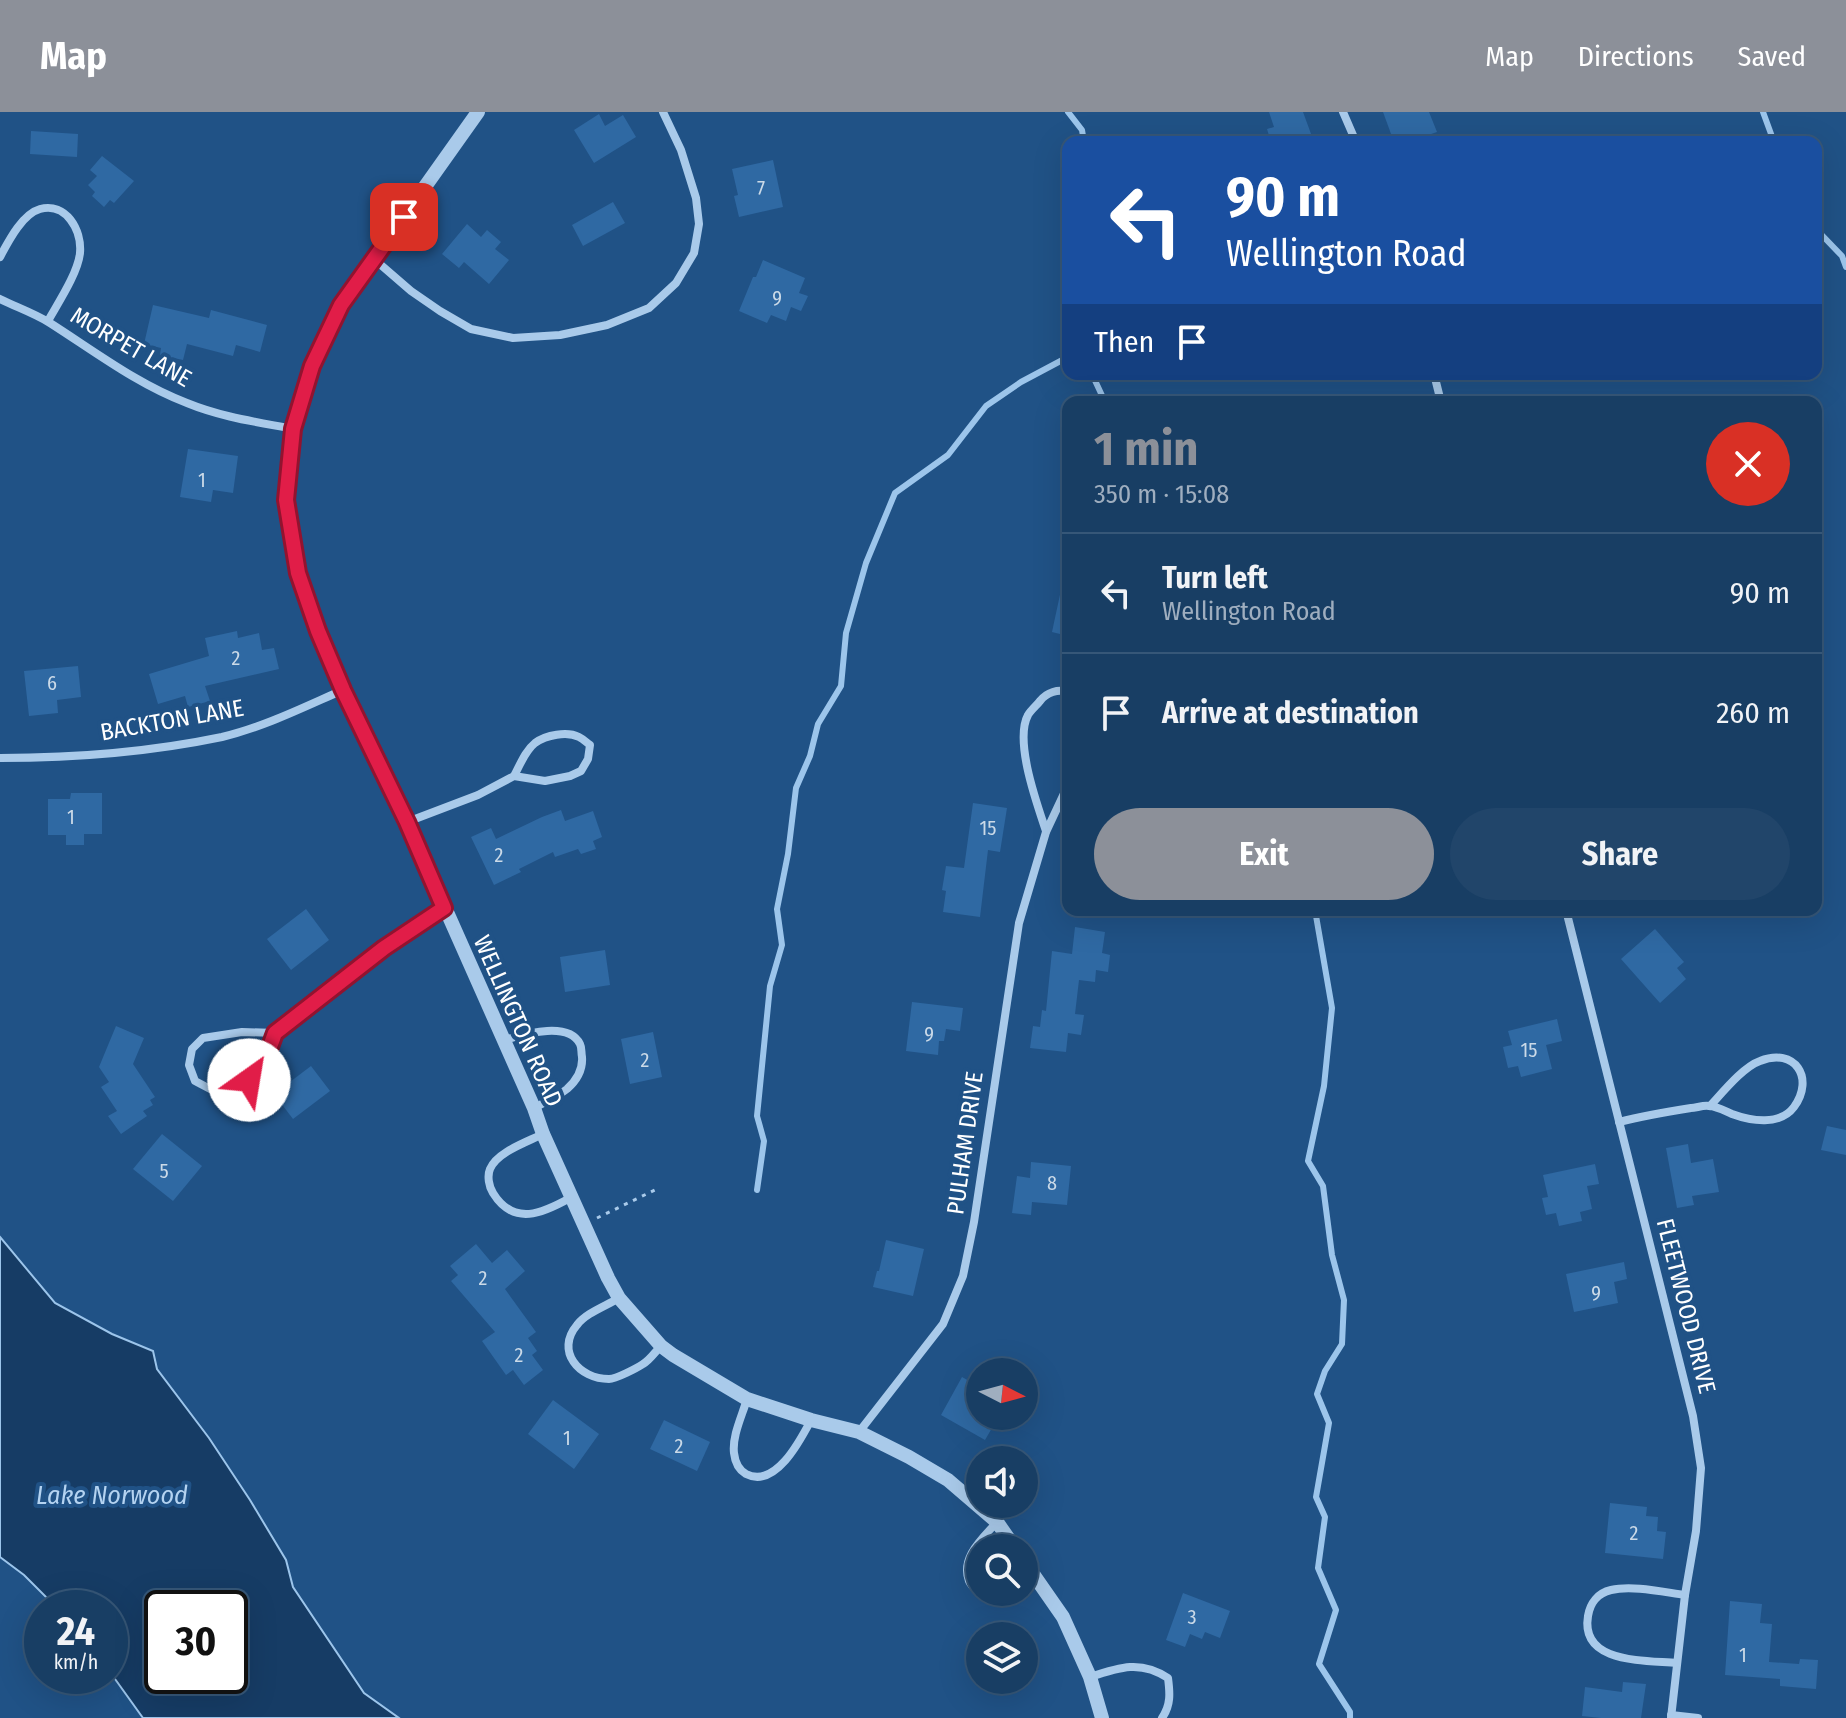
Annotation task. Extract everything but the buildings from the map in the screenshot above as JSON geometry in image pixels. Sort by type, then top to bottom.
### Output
[{"type":"street","name":"WELLINGTON ROAD","points":[[478,112],[341,305],[312,366],[293,429],[286,500],[298,573],[318,631],[504,1040],[570,1198],[619,1298],[661,1346],[673,1355],[747,1399],[859,1432],[909,1457],[948,1480],[997,1522],[1005,1534]]},
{"type":"street","points":[[374,259],[394,278],[471,329],[513,338],[560,335],[607,325],[649,308],[676,283],[694,253],[699,224],[696,198],[681,150],[663,112]]},
{"type":"street","points":[[1343,112],[1353,136]]},
{"type":"street","points":[[0,257],[20,223],[38,209],[55,209],[70,218],[78,234],[80,254],[48,321]]},
{"type":"street","name":"MORPET LANE","points":[[0,299],[48,321],[144,383],[185,403],[224,416],[293,429]]},
{"type":"street","name":"BACKTON LANE","points":[[0,758],[56,758],[161,747],[224,736],[266,723],[343,690]]},
{"type":"street","points":[[1046,832],[1028,773],[1024,745],[1027,717],[1044,696],[1062,690]]},
{"type":"street","points":[[407,822],[478,795],[514,776],[536,742],[565,734],[579,737],[590,745],[588,759],[581,771],[570,776],[545,781],[514,776]]},
{"type":"street","name":"PULHAM DRIVE","points":[[859,1432],[943,1324],[963,1276],[974,1222],[1019,923],[1046,832],[1062,798]]},
{"type":"street","points":[[275,1033],[242,1032],[203,1038],[192,1049],[189,1065],[195,1081],[214,1091],[234,1090],[249,1080],[264,1063],[275,1033],[384,948],[444,908]]},
{"type":"street","name":"FLEETWOOD DRIVE","points":[[1568,916],[1693,1416],[1701,1468],[1696,1531],[1671,1716]]},
{"type":"street","points":[[504,1040],[536,1031],[551,1031],[569,1034],[580,1043],[582,1063],[578,1077],[565,1090],[534,1108]]},
{"type":"street","points":[[1619,1122],[1710,1106],[1760,1120],[1788,1116],[1800,1099],[1803,1077],[1798,1065],[1785,1058],[1756,1062],[1710,1106]]},
{"type":"street","points":[[543,1134],[504,1154],[490,1169],[489,1187],[498,1201],[514,1213],[546,1211],[570,1198]]},
{"type":"street","points":[[619,1298],[578,1322],[569,1336],[569,1354],[578,1369],[612,1380],[645,1363],[661,1346]]},
{"type":"street","points":[[747,1399],[736,1434],[734,1453],[739,1469],[748,1475],[760,1477],[775,1471],[787,1459],[811,1420]]},
{"type":"street","points":[[987,1534],[997,1522]]},
{"type":"street","points":[[1677,1663],[1622,1658],[1606,1653],[1593,1644],[1587,1633],[1588,1615],[1593,1601],[1606,1591],[1621,1588],[1685,1595]]},
{"type":"street","points":[[1038,1590],[1063,1617],[1090,1677],[1102,1718]]},
{"type":"street","points":[[1090,1677],[1116,1668],[1137,1666],[1155,1669],[1168,1678],[1171,1695],[1162,1718]]},
{"type":"street","points":[[1671,1716],[1698,1718]]},
{"type":"path","points":[[583,1225],[659,1188]]},
{"type":"water","name":"Lake Norwood","points":[[0,1237],[55,1303],[112,1334],[153,1351],[157,1369],[209,1438],[250,1500],[286,1560],[293,1587],[364,1693],[399,1718],[143,1718],[126,1694],[128,1590],[39,1590],[0,1557]]},
{"type":"waterway","points":[[1068,112],[1083,136]]},
{"type":"waterway","points":[[1763,112],[1772,136]]},
{"type":"waterway","points":[[1822,235],[1842,256],[1846,267]]},
{"type":"waterway","points":[[757,1190],[764,1141],[757,1116],[770,986],[782,945],[777,909],[796,788],[810,756],[818,724],[841,686],[846,633],[866,563],[895,493],[948,455],[986,406],[1021,382],[1062,360]]},
{"type":"waterway","points":[[1095,380],[1102,396]]},
{"type":"waterway","points":[[1316,916],[1332,1008],[1324,1086],[1308,1161],[1323,1186],[1332,1255],[1344,1300],[1342,1344],[1325,1371],[1317,1394],[1329,1423],[1316,1497],[1325,1517],[1318,1568],[1336,1610],[1319,1664],[1350,1712],[1350,1718]]},
{"type":"route","points":[[249,1080],[264,1063],[275,1033],[384,948],[444,908],[318,631],[298,573],[286,500],[293,429],[312,366],[341,305],[404,217]]}]
